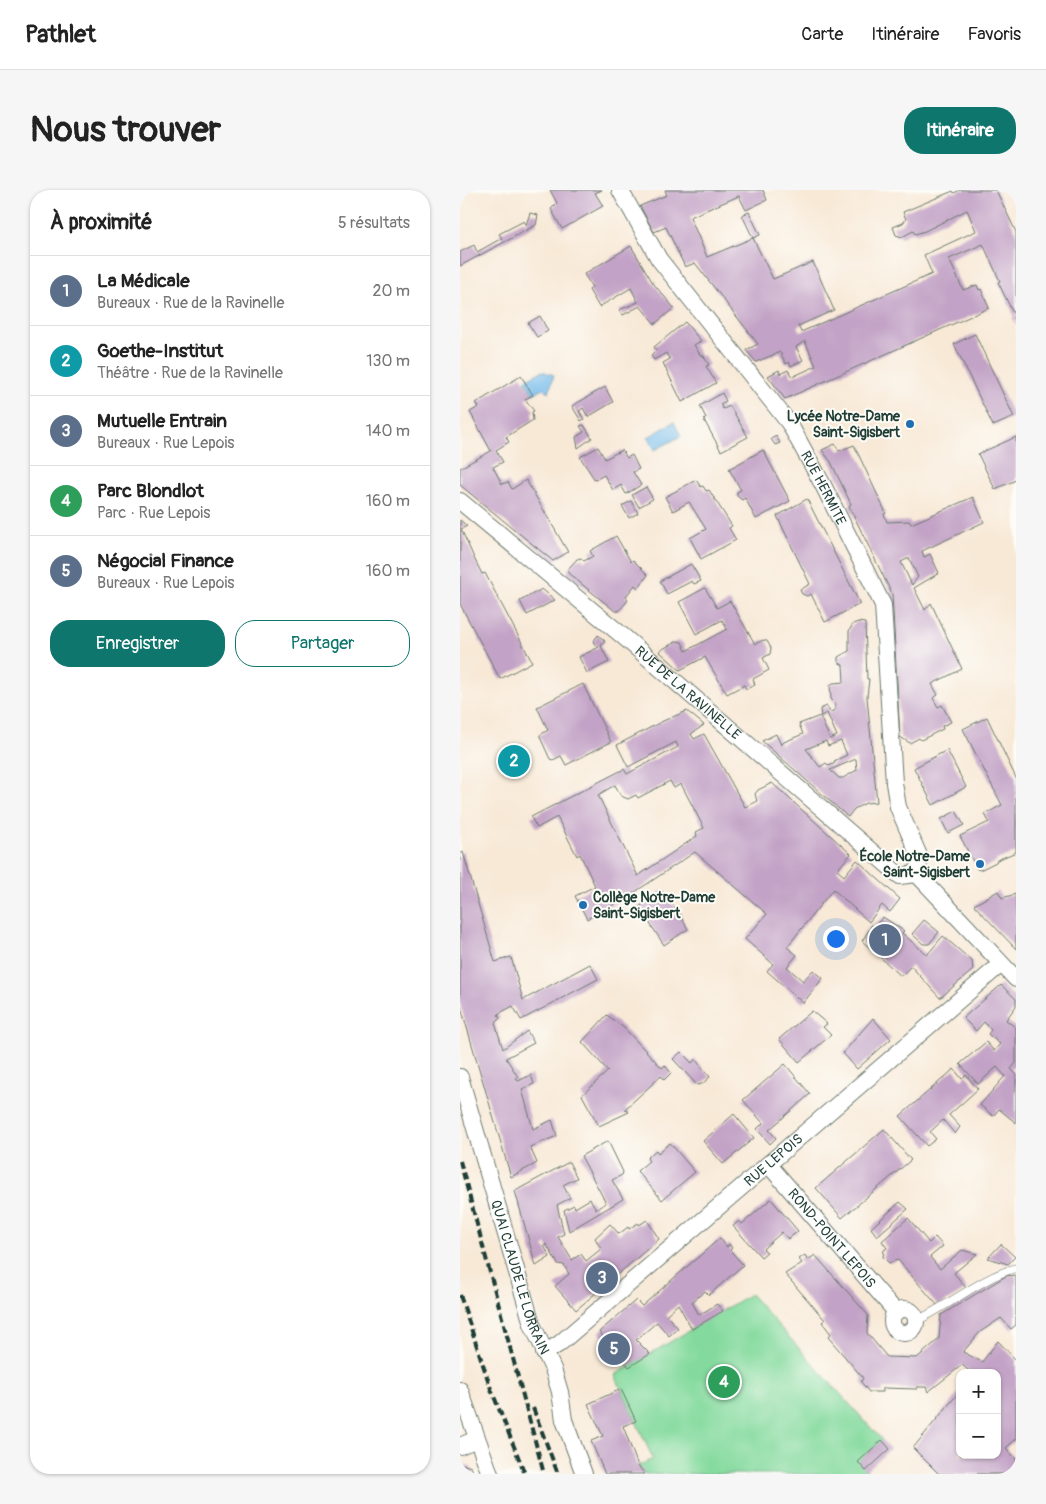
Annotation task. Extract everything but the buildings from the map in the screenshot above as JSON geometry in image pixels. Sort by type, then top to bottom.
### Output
[{"type":"street","name":"RUE HERMITE","points":[[620,190],[660,259],[789,423],[823,485],[883,605],[891,761],[898,807],[920,858],[918,874]]},
{"type":"street","name":"RUE DE LA RAVINELLE","points":[[460,501],[624,637],[900,876],[918,874]]},
{"type":"street","points":[[918,874],[1016,979]]},
{"type":"street","name":"RUE LEPOIS","points":[[544,1353],[559,1344],[1001,964]]},
{"type":"street","name":"QUAI CLAUDE LE LORRAIN","points":[[460,1077],[532,1324],[553,1369],[560,1392],[564,1420],[584,1474]]},
{"type":"street","name":"ROND-POINT LEPOIS","points":[[768,1164],[896,1312],[907,1310],[914,1314],[916,1321]]},
{"type":"street","points":[[460,1390],[490,1474]]},
{"type":"street","points":[[460,1446],[477,1439]]},
{"type":"lane","points":[[916,1321],[939,1310],[1003,1272],[1016,1268]]},
{"type":"green space","points":[[750,1294],[882,1440],[859,1462],[866,1471],[863,1474],[645,1474],[638,1466],[653,1459],[615,1375]]},
{"type":"water","points":[[542,371],[554,375],[549,392],[543,389],[533,394],[525,380]]},
{"type":"water","points":[[674,422],[681,436],[655,450],[648,437]]},
{"type":"railway","points":[[460,1161],[544,1474]]},
{"type":"railway","points":[[460,1295],[491,1389],[525,1474]]},
{"type":"railway","points":[[533,1408],[558,1474]]},
{"type":"place","name":"Lycée Notre-Dame Saint-Sigisbert","points":[[910,424]]},
{"type":"place","name":"Goethe-Institut","points":[[514,761]]},
{"type":"place","name":"École Notre-Dame Saint-Sigisbert","points":[[980,864]]},
{"type":"place","name":"Collège Notre-Dame Saint-Sigisbert","points":[[583,905]]},
{"type":"place","name":"La Médicale","points":[[885,940]]},
{"type":"place","name":"Mutuelle Entrain","points":[[602,1278]]},
{"type":"place","name":"Négocial Finance","points":[[614,1349]]},
{"type":"place","name":"Parc Blondlot","points":[[724,1382]]}]
